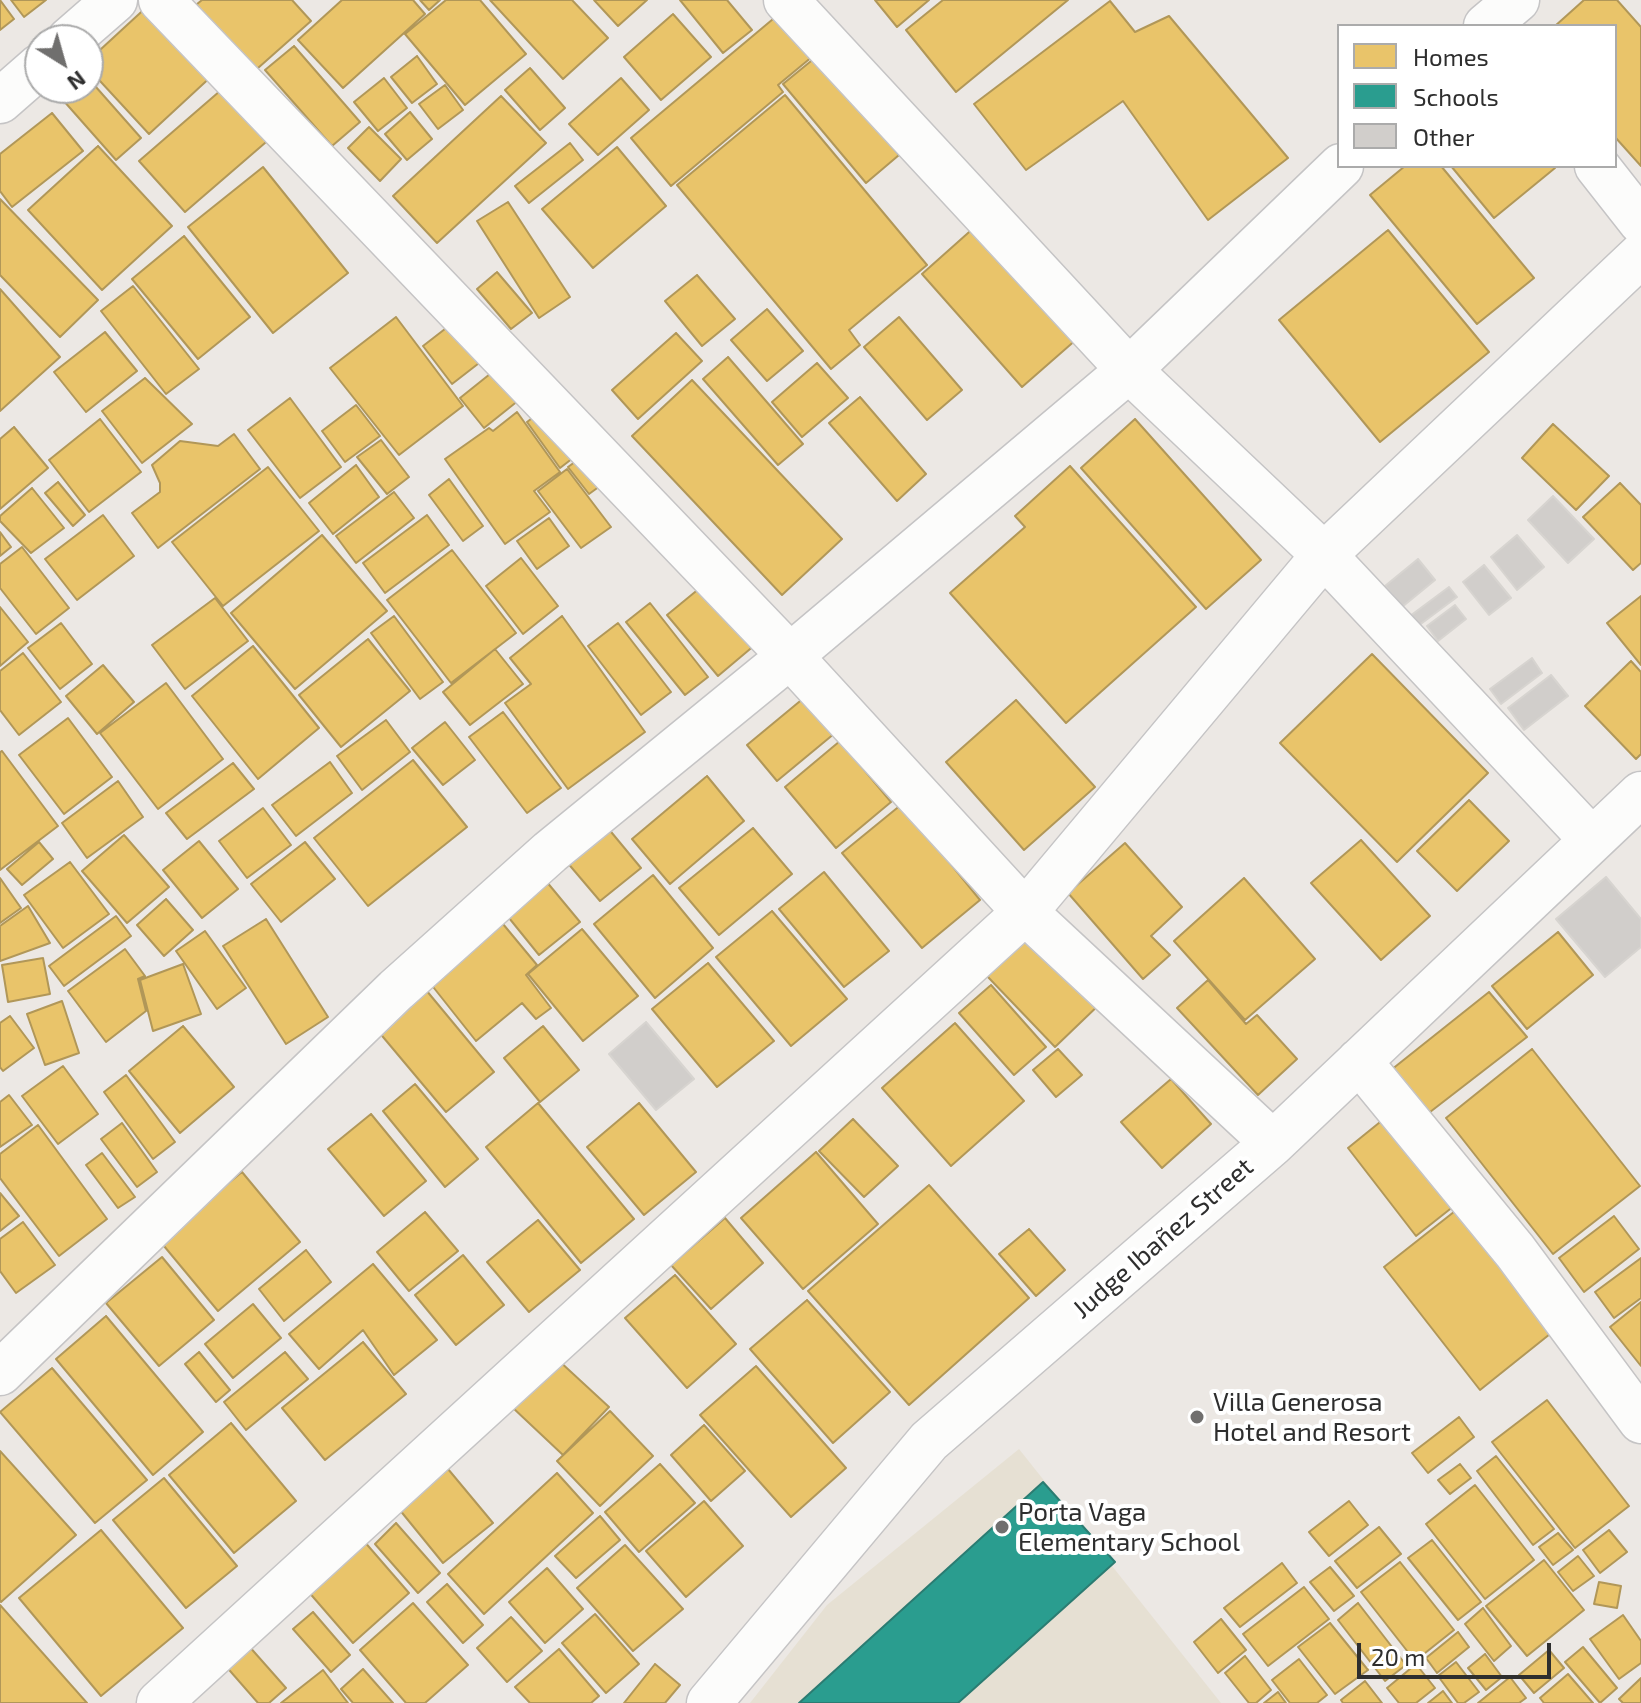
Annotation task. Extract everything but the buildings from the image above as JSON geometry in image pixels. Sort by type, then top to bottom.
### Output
[{"type":"street","points":[[87,24],[115,0]]},
{"type":"street","points":[[161,0],[790,656],[1025,912],[1273,1143]]},
{"type":"street","points":[[786,0],[1129,370],[1324,555],[1592,840]]},
{"type":"street","points":[[1464,0],[1484,24]]},
{"type":"street","points":[[1488,24],[1517,0]]},
{"type":"street","points":[[0,101],[24,80]]},
{"type":"street","points":[[0,1373],[408,980],[550,852],[790,656],[1129,370],[1339,168]]},
{"type":"street","points":[[1599,168],[1641,222]]},
{"type":"street","points":[[159,1703],[1025,912],[1324,555],[1641,255]]},
{"type":"street","name":"Judge Ibañez Street","points":[[709,1703],[929,1441],[1273,1143],[1641,794]]},
{"type":"street","points":[[1359,1061],[1515,1251],[1641,1421]]},
{"type":"shaded area","name":"Porta Vaga Elementary School","points":[[1019,1449],[1221,1703],[750,1703],[827,1605]]},
{"type":"place","name":"Villa Generosa Hotel and Resort","points":[[1197,1417]]},
{"type":"place","name":"Porta Vaga Elementary School","points":[[1002,1527]]}]
